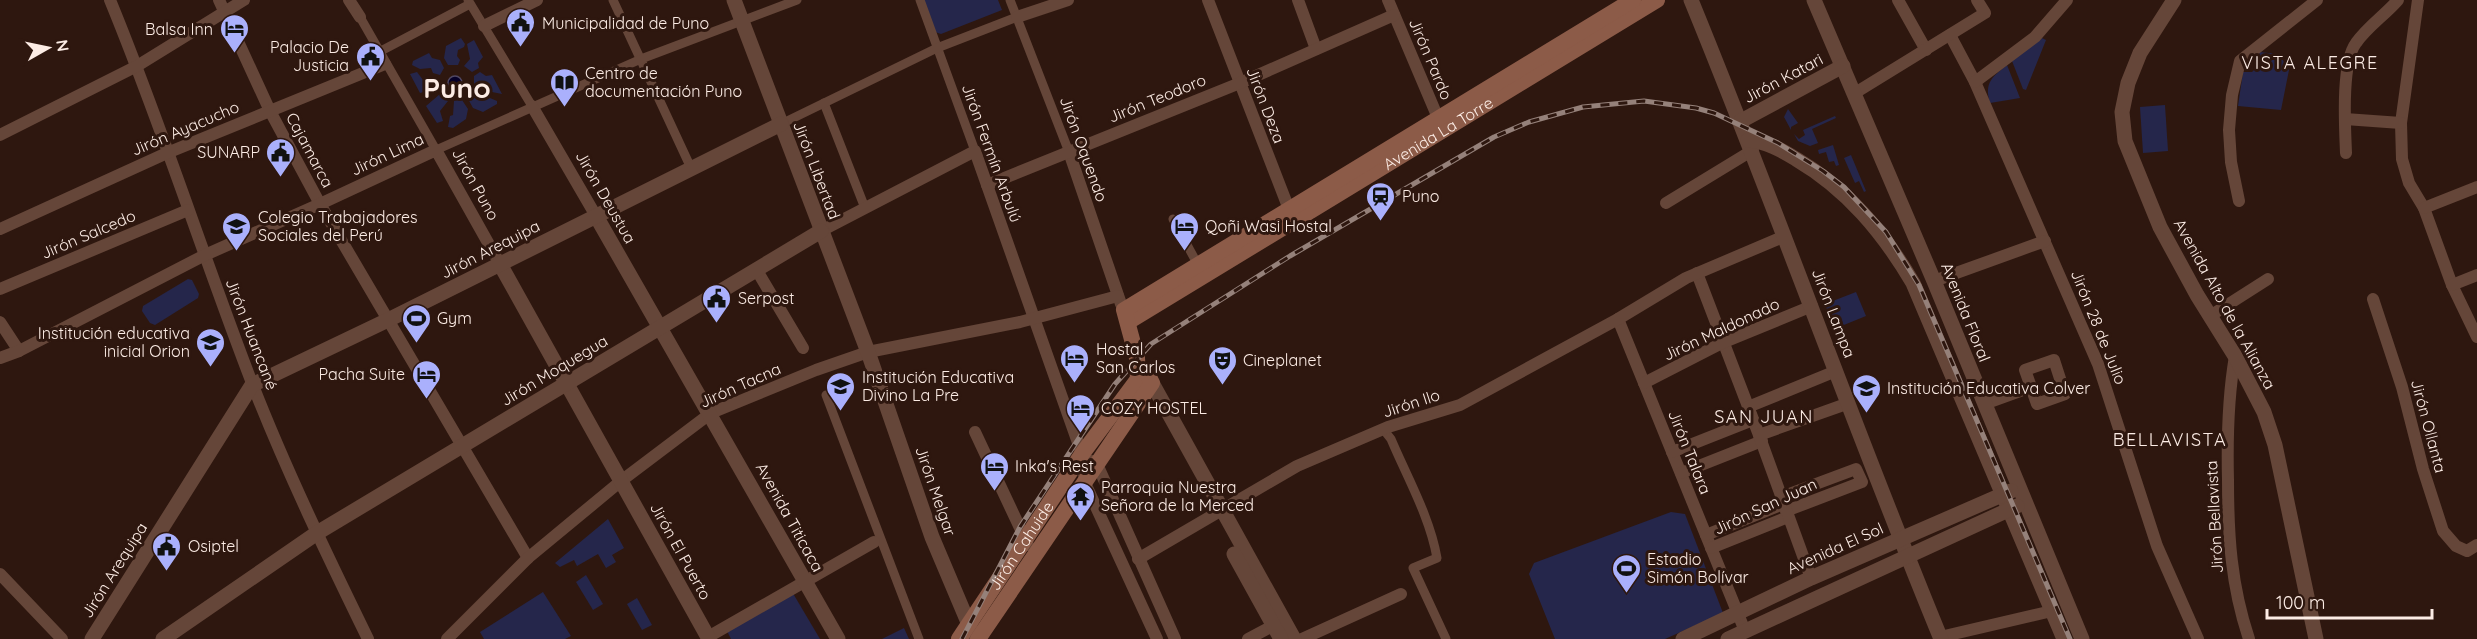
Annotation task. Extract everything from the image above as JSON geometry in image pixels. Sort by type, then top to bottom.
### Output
[{"type":"main road","name":"Avenida La Torre","points":[[1441,125],[1634,0]]},
{"type":"main road","name":"Avenida La Torre","points":[[1123,310],[1291,216],[1441,125],[1657,0]]},
{"type":"main road","name":"Avenida La Torre","points":[[1123,310],[1198,265],[1291,216]]},
{"type":"main road","points":[[959,639],[974,634],[1034,556],[1097,464],[1144,378],[1123,310]]},
{"type":"main road","name":"Jirón Cahuide","points":[[974,634],[1025,539],[1082,454],[1144,378]]},
{"type":"street","name":"Jirón Huancané","points":[[110,0],[137,66],[252,385],[317,533],[368,639]]},
{"type":"street","points":[[0,135],[137,66],[221,6],[244,0]]},
{"type":"street","name":"Jirón Puno","points":[[349,0],[436,150],[621,481]]},
{"type":"street","points":[[484,26],[537,0]]},
{"type":"street","points":[[613,0],[691,168]]},
{"type":"street","name":"Jirón Libertad","points":[[734,0],[740,21],[868,352]]},
{"type":"street","name":"Jirón Lima","points":[[0,358],[19,351],[204,255],[532,106],[641,59],[797,0]]},
{"type":"street","name":"Jirón Fermín Arbulú","points":[[920,0],[1082,454],[1085,483],[1157,639]]},
{"type":"street","name":"Jirón Oquendo","points":[[1010,0],[1069,152],[1123,310]]},
{"type":"street","points":[[1017,17],[1068,0]]},
{"type":"street","name":"Jirón Deza","points":[[1208,0],[1291,216]]},
{"type":"street","points":[[1298,0],[1316,49]]},
{"type":"street","name":"Jirón Pardo","points":[[1388,0],[1441,125]]},
{"type":"street","name":"Jirón Lampa","points":[[1691,0],[1741,121],[1900,539],[1941,638]]},
{"type":"street","name":"Avenida Floral","points":[[1814,0],[1934,281],[2082,639]]},
{"type":"street","points":[[1898,0],[1926,50]]},
{"type":"street","points":[[1855,93],[1985,13],[1977,0]]},
{"type":"street","points":[[1975,82],[2035,37],[2067,0]]},
{"type":"street","name":"Avenida Alto de la Alianza","points":[[2174,0],[2146,43],[2133,70],[2125,95],[2123,131],[2133,165],[2160,227],[2235,356],[2270,427],[2316,639]]},
{"type":"street","points":[[2239,201],[2231,162],[2229,130],[2232,95],[2241,61],[2317,0]]},
{"type":"street","points":[[2346,153],[2345,119],[2350,52],[2398,0]]},
{"type":"street","points":[[2418,0],[2401,123],[2401,147],[2405,171],[2424,208],[2452,285],[2477,338]]},
{"type":"street","points":[[379,52],[469,2]]},
{"type":"street","name":"Jirón Deustua","points":[[469,2],[711,413]]},
{"type":"street","name":"Cajamarca","points":[[221,6],[270,111],[320,204],[528,558]]},
{"type":"street","name":"Jirón Teodoro","points":[[987,185],[1240,83],[1394,15]]},
{"type":"street","name":"Jirón Arequipa","points":[[92,639],[252,385],[937,48],[1017,17]]},
{"type":"street","name":"Jirón 28 de Julio","points":[[1950,35],[1975,82],[2098,364],[2157,546],[2198,639]]},
{"type":"street","name":"Jirón Ayacucho","points":[[0,228],[167,153],[386,64]]},
{"type":"street","name":"Jirón Katari","points":[[1741,121],[1843,66]]},
{"type":"street","points":[[824,103],[865,208]]},
{"type":"street","points":[[2345,119],[2401,123]]},
{"type":"street","points":[[1666,203],[1750,145],[1770,144],[1824,177],[1854,204],[1886,240],[1913,283],[2064,639]]},
{"type":"street","name":"Jirón Moquegua","points":[[163,639],[317,533],[660,326],[821,231],[975,152]]},
{"type":"street","points":[[2424,208],[2477,187]]},
{"type":"street","name":"Jirón Salcedo","points":[[0,288],[188,210]]},
{"type":"street","points":[[1173,219],[1198,265]]},
{"type":"street","name":"Jirón Ilo","points":[[1138,559],[1297,466],[1383,429],[1460,405],[1697,273],[1785,236]]},
{"type":"street","points":[[1934,281],[2045,241]]},
{"type":"street","points":[[756,269],[803,348]]},
{"type":"street","points":[[1697,273],[1811,578]]},
{"type":"street","points":[[2452,285],[2477,275]]},
{"type":"street","points":[[2210,316],[2268,279]]},
{"type":"street","name":"Jirón Ollanta","points":[[2373,299],[2402,387],[2423,469],[2443,531],[2456,546],[2472,548]]},
{"type":"street","name":"Jirón Maldonado","points":[[1644,383],[1722,343],[1812,306]]},
{"type":"street","name":"Jirón Tacna","points":[[447,639],[528,558],[621,481],[711,413],[816,370],[868,352],[1034,318],[1123,310]]},
{"type":"street","name":"Jirón Talara","points":[[1618,319],[1745,631]]},
{"type":"street","points":[[0,322],[19,351]]},
{"type":"street","name":"Jirón Melgar","points":[[868,352],[932,537],[974,634]]},
{"type":"street","name":"Jirón Bellavista","points":[[2235,356],[2228,432],[2229,554],[2237,596],[2249,639]]},
{"type":"street","points":[[1748,407],[1836,370]]},
{"type":"street","points":[[1144,378],[1279,628],[1294,639]]},
{"type":"street","points":[[1984,404],[2031,387]]},
{"type":"street","points":[[826,394],[919,639]]},
{"type":"street","points":[[1681,473],[1760,438],[1849,403]]},
{"type":"street","name":"Avenida Titicaca","points":[[711,413],[838,639]]},
{"type":"street","points":[[1672,452],[1753,420]]},
{"type":"street","points":[[1383,429],[1390,439],[1412,488],[1435,548],[1437,558],[1413,568],[1446,639]]},
{"type":"street","points":[[975,432],[1034,556]]},
{"type":"street","points":[[1082,454],[1097,464],[1175,639]]},
{"type":"street","name":"Jirón San Juan","points":[[1706,536],[1784,507],[1862,482],[1856,469],[1784,507],[1711,548]]},
{"type":"street","name":"Jirón El Puerto","points":[[621,481],[709,638]]},
{"type":"street","name":"Avenida El Sol","points":[[1683,639],[1811,578],[2019,488]]},
{"type":"street","points":[[1728,639],[2025,503]]},
{"type":"street","points":[[709,638],[874,542]]},
{"type":"street","points":[[0,574],[62,639]]},
{"type":"street","points":[[1302,639],[1401,594]]},
{"type":"street","points":[[1941,638],[2052,611]]},
{"type":"street","points":[[1248,639],[1279,628]]},
{"type":"shaded area","points":[[923,0],[998,0],[1002,10],[941,34],[935,32]]},
{"type":"shaded area","points":[[461,38],[465,44],[458,50],[457,56],[460,60],[458,65],[448,65],[444,58],[446,46]]},
{"type":"shaded area","points":[[2042,38],[2046,40],[2026,90],[2023,89],[2012,61]]},
{"type":"shaded area","points":[[474,40],[483,57],[478,63],[479,68],[472,72],[464,66],[470,59],[467,44]]},
{"type":"shaded area","points":[[2259,52],[2279,54],[2289,70],[2281,110],[2238,106],[2243,72],[2252,72],[2262,62]]},
{"type":"shaded area","points":[[429,53],[432,58],[440,60],[444,68],[440,75],[433,73],[431,68],[420,69],[412,65],[413,61]]},
{"type":"shaded area","points":[[2007,65],[2020,98],[1990,103],[1989,85],[1997,73]]},
{"type":"shaded area","points":[[417,72],[423,80],[429,81],[430,78],[437,80],[438,90],[420,93],[410,74]]},
{"type":"shaded area","points":[[480,72],[486,76],[492,75],[502,94],[492,92],[491,88],[484,87],[481,90],[474,84],[474,76]]},
{"type":"shaded area","points":[[452,76],[458,76],[462,83],[458,90],[452,90],[448,86],[448,80]]},
{"type":"shaded area","points":[[471,92],[477,93],[479,98],[485,100],[490,98],[497,101],[497,104],[483,112],[473,108],[467,97]]},
{"type":"shaded area","points":[[440,94],[448,101],[440,111],[443,121],[437,123],[426,106]]},
{"type":"shaded area","points":[[462,100],[468,109],[466,119],[453,128],[448,127],[450,116],[453,115],[454,101]]},
{"type":"shaded area","points":[[2165,105],[2168,151],[2143,153],[2140,107]]},
{"type":"shaded area","points":[[1788,109],[1798,123],[1791,127],[1791,130],[1784,117]]},
{"type":"shaded area","points":[[1835,116],[1836,118],[1812,129],[1818,143],[1810,146],[1798,141],[1794,134],[1799,139],[1805,135],[1803,130]]},
{"type":"shaded area","points":[[1833,145],[1839,165],[1836,166],[1834,161],[1829,162],[1826,152],[1819,154],[1818,150]]},
{"type":"shaded area","points":[[1851,155],[1866,191],[1864,192],[1859,181],[1855,183],[1844,158]]},
{"type":"shaded area","points":[[188,279],[192,280],[199,294],[198,298],[155,325],[150,323],[142,311],[143,306]]},
{"type":"shaded area","points":[[1856,292],[1866,316],[1834,329],[1825,304]]},
{"type":"shaded area","name":"Estadio Simón Bolívar","points":[[1671,512],[1685,514],[1723,613],[1665,639],[1555,639],[1529,574],[1534,563]]},
{"type":"shaded area","points":[[608,519],[624,548],[612,555],[616,562],[606,568],[598,554],[577,566],[574,560],[560,567],[555,563]]},
{"type":"shaded area","points":[[586,575],[603,604],[593,610],[576,582]]},
{"type":"shaded area","points":[[791,590],[820,639],[731,639],[726,629]]},
{"type":"shaded area","points":[[543,592],[571,636],[565,639],[484,639],[480,632]]},
{"type":"shaded area","points":[[637,598],[652,625],[642,630],[627,604]]},
{"type":"shaded area","points":[[904,628],[909,639],[882,639]]},
{"type":"railway","points":[[962,639],[1020,527],[1115,384],[1151,344],[1290,256],[1494,137],[1529,122],[1583,107],[1644,101],[1696,108],[1714,113],[1778,143],[1844,187],[1886,232],[1919,285],[2070,639]]},
{"type":"place","name":"Municipalidad de Puno","points":[[521,48]]},
{"type":"place","name":"Balsa Inn","points":[[234,54]]},
{"type":"place","name":"Palacio De Justicia","points":[[370,82]]},
{"type":"place","name":"Centro de documentación Puno","points":[[564,108]]},
{"type":"place","name":"SUNARP","points":[[281,178]]},
{"type":"place","name":"Puno","points":[[1381,222]]},
{"type":"place","name":"Colegio Trabajadores Sociales del Perú","points":[[237,252]]},
{"type":"place","name":"Qoñi Wasi Hostal","points":[[1184,252]]},
{"type":"place","name":"Serpost","points":[[717,324]]},
{"type":"place","name":"Gym","points":[[416,344]]},
{"type":"place","name":"Institución educativa inicial Orion","points":[[211,368]]},
{"type":"place","name":"Hostal San Carlos","points":[[1075,384]]},
{"type":"place","name":"Cineplanet","points":[[1222,386]]},
{"type":"place","name":"Pacha Suite","points":[[426,400]]},
{"type":"place","name":"Institución Educativa Divino La Pre","points":[[841,412]]},
{"type":"place","name":"Institución Educativa Colver","points":[[1866,414]]},
{"type":"place","name":"COZY HOSTEL","points":[[1080,434]]},
{"type":"place","name":"Inka's Rest","points":[[994,492]]},
{"type":"place","name":"Parroquia Nuestra Señora de la Merced","points":[[1080,522]]},
{"type":"place","name":"Osiptel","points":[[167,572]]},
{"type":"place","name":"Estadio Simón Bolívar","points":[[1626,594]]},
{"type":"district","name":"VISTA ALEGRE","points":[[2310,62]]},
{"type":"district","name":"Puno","points":[[457,87]]},
{"type":"district","name":"SAN JUAN","points":[[1764,416]]},
{"type":"district","name":"BELLAVISTA","points":[[2170,439]]}]
